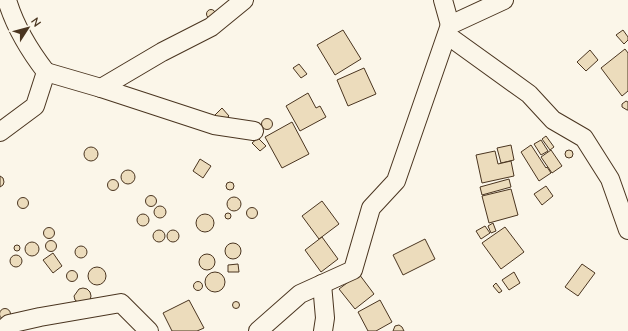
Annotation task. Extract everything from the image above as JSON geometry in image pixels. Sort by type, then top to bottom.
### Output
[{"type":"street","points":[[6,0],[17,26],[32,53],[46,72],[101,88],[214,125],[254,131]]},
{"type":"street","points":[[101,88],[162,52],[212,27],[244,0]]},
{"type":"street","points":[[258,331],[300,294],[353,270],[371,208],[396,181],[449,30],[443,0]]},
{"type":"street","points":[[449,30],[504,0]]},
{"type":"street","points":[[449,30],[529,94],[553,120],[584,138],[610,179],[628,230]]},
{"type":"street","points":[[0,132],[34,106],[46,72]]},
{"type":"street","points":[[322,284],[325,318],[323,331]]},
{"type":"street","points":[[1,331],[9,324],[121,303],[149,331]]},
{"type":"building","points":[[209,10],[213,10],[215,14],[213,18],[209,18],[207,16],[207,12]]},
{"type":"building","points":[[343,30],[361,59],[335,75],[317,45]]},
{"type":"building","points":[[623,30],[628,37],[628,40],[624,44],[616,35]]},
{"type":"building","points":[[625,49],[628,53],[628,91],[622,96],[601,68]]},
{"type":"building","points":[[590,50],[598,60],[586,71],[577,62]]},
{"type":"building","points":[[299,64],[307,74],[301,78],[293,68]]},
{"type":"building","points":[[364,68],[376,94],[348,106],[337,80]]},
{"type":"building","points":[[308,93],[316,108],[320,106],[326,117],[300,131],[286,106]]},
{"type":"building","points":[[626,101],[628,102],[628,110],[622,107],[622,104]]},
{"type":"building","points":[[222,108],[229,116],[222,122],[215,115]]},
{"type":"building","points":[[265,119],[269,119],[271,120],[271,128],[265,129],[262,126],[262,122]]},
{"type":"building","points":[[292,122],[309,154],[282,168],[265,137]]},
{"type":"building","points":[[546,136],[554,147],[550,150],[542,139]]},
{"type":"building","points":[[258,138],[266,146],[260,151],[252,143]]},
{"type":"building","points":[[541,140],[548,151],[541,155],[534,144]]},
{"type":"building","points":[[511,145],[514,160],[501,163],[497,148]]},
{"type":"building","points":[[531,145],[551,173],[539,181],[521,152]]},
{"type":"building","points":[[91,147],[96,149],[98,154],[96,159],[91,161],[86,159],[84,154],[86,149]]},
{"type":"building","points":[[551,150],[562,166],[552,173],[541,157]]},
{"type":"building","points":[[567,150],[571,150],[573,154],[571,158],[567,158],[565,156],[565,152]]},
{"type":"building","points":[[495,151],[498,164],[511,161],[514,176],[482,183],[476,155]]},
{"type":"building","points":[[200,159],[211,166],[203,178],[193,171]]},
{"type":"building","points":[[128,170],[133,172],[135,177],[133,182],[128,184],[123,182],[121,177],[123,172]]},
{"type":"building","points":[[0,176],[3,178],[4,182],[0,187]]},
{"type":"building","points":[[113,179],[117,181],[119,185],[117,189],[113,191],[109,189],[107,185],[109,181]]},
{"type":"building","points":[[509,179],[511,187],[482,195],[480,187]]},
{"type":"building","points":[[228,182],[232,182],[234,186],[232,190],[228,190],[226,188],[226,184]]},
{"type":"building","points":[[546,186],[553,196],[542,205],[534,194]]},
{"type":"building","points":[[511,189],[518,215],[489,223],[482,196]]},
{"type":"building","points":[[151,195],[155,197],[157,201],[155,205],[151,207],[147,205],[145,201],[147,197]]},
{"type":"building","points":[[23,197],[27,199],[29,203],[27,207],[23,209],[19,207],[17,203],[19,199]]},
{"type":"building","points":[[234,197],[239,199],[241,204],[239,209],[234,211],[229,209],[227,204],[229,199]]},
{"type":"building","points":[[322,201],[339,224],[319,239],[302,216]]},
{"type":"building","points":[[160,206],[164,208],[166,212],[164,216],[160,218],[156,216],[154,212],[156,208]]},
{"type":"building","points":[[252,207],[256,209],[258,213],[256,217],[252,219],[248,217],[246,213],[248,209]]},
{"type":"building","points":[[228,213],[231,216],[228,219],[225,216]]},
{"type":"building","points":[[143,214],[147,216],[149,220],[147,224],[143,226],[139,224],[137,220],[139,216]]},
{"type":"building","points":[[205,214],[211,217],[214,223],[211,229],[205,232],[199,229],[196,223],[199,217]]},
{"type":"building","points":[[493,223],[496,231],[491,233],[488,226]]},
{"type":"building","points":[[485,226],[490,233],[481,239],[476,231]]},
{"type":"building","points":[[49,227],[53,229],[55,233],[53,237],[49,239],[45,237],[43,233],[45,229]]},
{"type":"building","points":[[505,227],[524,252],[501,269],[482,243]]},
{"type":"building","points":[[159,230],[163,232],[165,236],[163,240],[159,242],[155,240],[153,236],[155,232]]},
{"type":"building","points":[[173,230],[177,232],[179,236],[177,240],[173,242],[169,240],[167,236],[169,232]]},
{"type":"building","points":[[322,237],[338,259],[321,272],[305,250]]},
{"type":"building","points":[[425,239],[435,259],[403,275],[393,255]]},
{"type":"building","points":[[49,241],[53,241],[55,242],[55,250],[49,251],[46,248],[46,244]]},
{"type":"building","points":[[29,242],[35,242],[39,246],[39,252],[35,256],[29,256],[25,252],[25,246]]},
{"type":"building","points":[[233,243],[240,248],[241,251],[236,258],[233,259],[226,254],[225,251],[230,244]]},
{"type":"building","points":[[17,245],[20,248],[17,251],[14,248]]},
{"type":"building","points":[[79,246],[83,246],[87,252],[83,258],[79,258],[75,254],[75,250]]},
{"type":"building","points":[[53,253],[62,266],[53,273],[43,260]]},
{"type":"building","points":[[207,254],[213,256],[215,262],[213,268],[207,270],[201,268],[199,262],[201,256]]},
{"type":"building","points":[[14,255],[18,255],[22,261],[18,267],[14,267],[10,263],[10,259]]},
{"type":"building","points":[[238,264],[239,272],[228,272],[228,265]]},
{"type":"building","points":[[582,264],[595,273],[578,296],[565,287]]},
{"type":"building","points":[[97,267],[103,270],[106,276],[103,282],[97,285],[91,282],[88,276],[91,270]]},
{"type":"building","points":[[72,270],[76,272],[78,276],[76,280],[72,282],[68,280],[66,276],[68,272]]},
{"type":"building","points":[[215,272],[222,275],[225,282],[222,289],[215,292],[208,289],[205,282],[208,275]]},
{"type":"building","points":[[514,272],[520,283],[509,290],[502,280]]},
{"type":"building","points":[[359,274],[374,294],[355,309],[339,289]]},
{"type":"building","points":[[196,282],[200,282],[202,286],[200,290],[196,290],[194,288],[194,284]]},
{"type":"building","points":[[496,283],[502,291],[499,293],[493,286]]},
{"type":"building","points":[[83,288],[90,292],[90,300],[79,303],[75,300],[74,296],[79,289]]},
{"type":"building","points":[[189,300],[204,328],[197,331],[172,331],[163,313]]},
{"type":"building","points":[[380,300],[392,322],[376,331],[368,331],[358,312]]},
{"type":"building","points":[[236,301],[239,302],[239,308],[236,309],[233,308],[232,305],[233,302]]},
{"type":"building","points":[[3,309],[7,309],[9,310],[9,318],[3,319],[0,316],[0,312]]},
{"type":"building","points":[[399,325],[404,331],[393,331],[395,326]]}]
